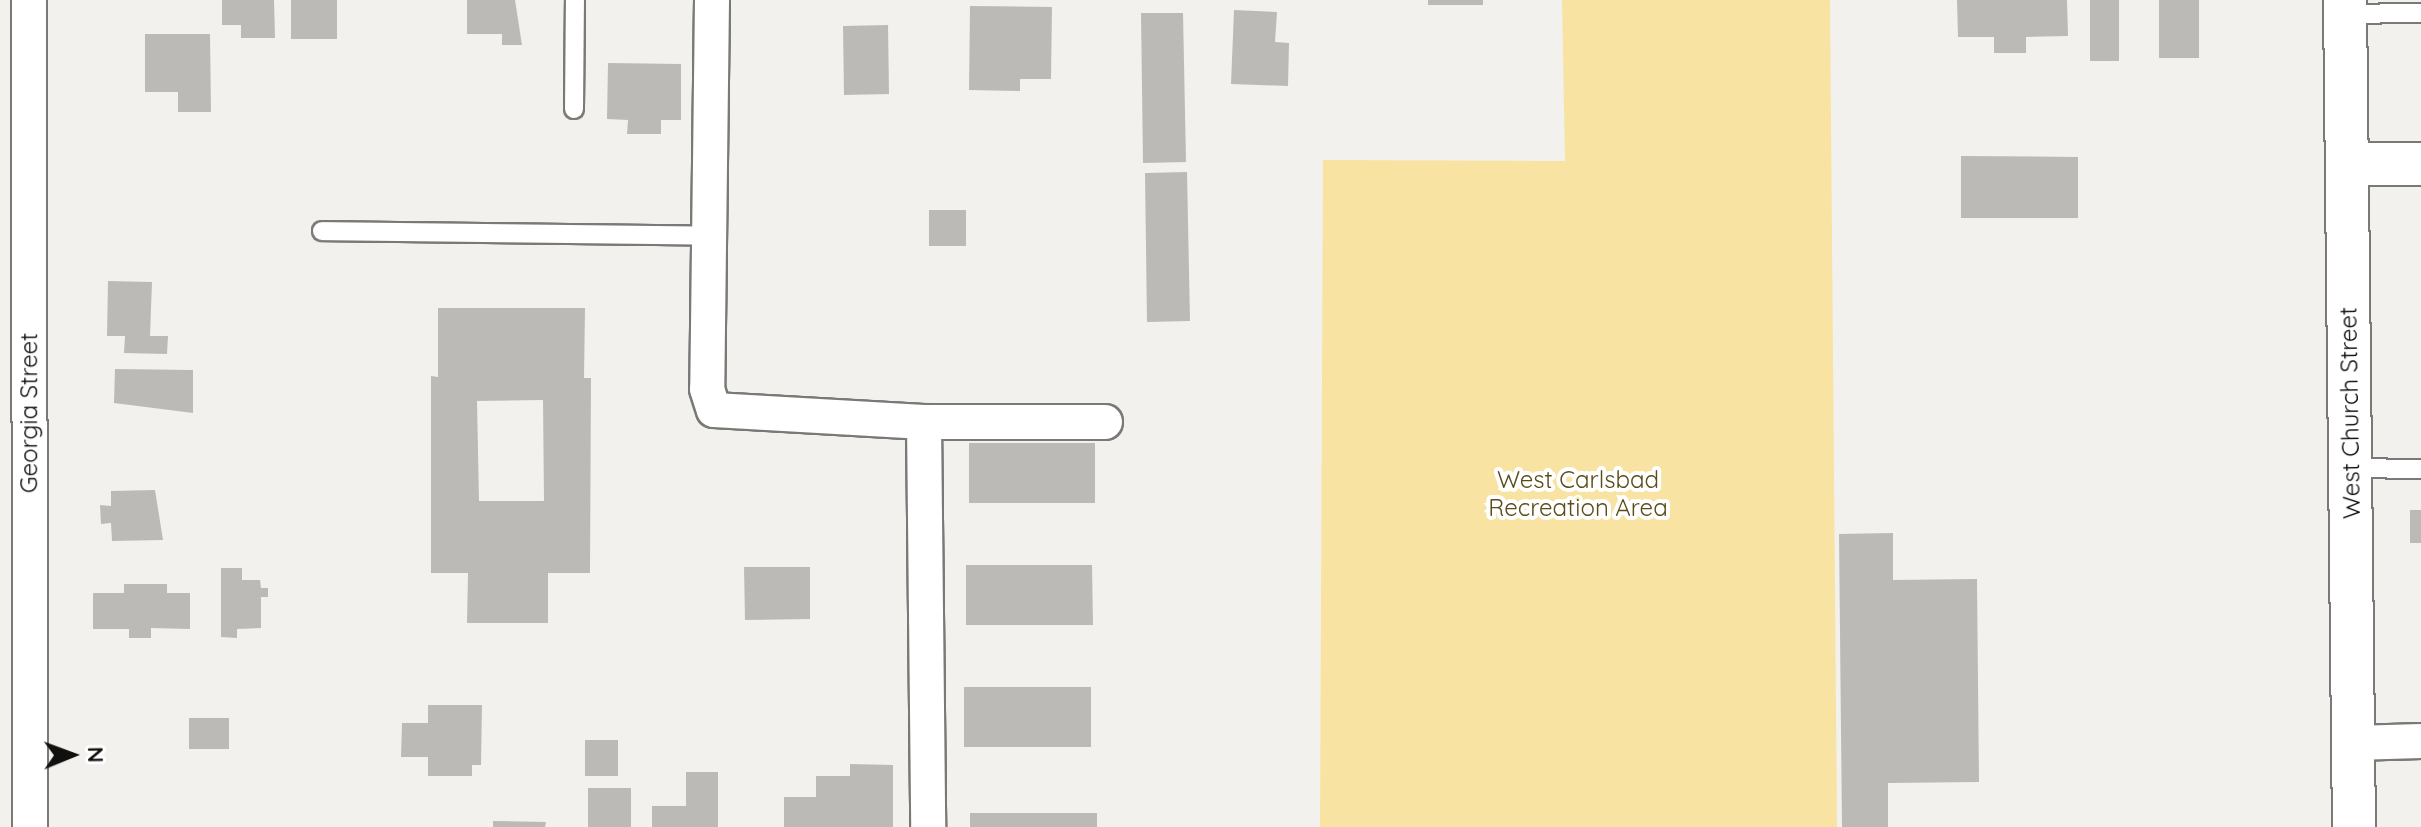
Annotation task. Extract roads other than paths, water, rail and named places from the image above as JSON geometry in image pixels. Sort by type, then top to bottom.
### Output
[{"type":"street","name":"Georgia Street","points":[[29,0],[30,827]]},
{"type":"street","points":[[712,0],[707,389],[714,410],[924,422],[1105,422]]},
{"type":"street","name":"West Church Street","points":[[2345,7],[2354,827]]},
{"type":"street","points":[[2348,164],[2421,164]]},
{"type":"street","points":[[924,422],[928,827]]},
{"type":"street","points":[[2354,743],[2421,741]]},
{"type":"lane","points":[[574,109],[575,0]]},
{"type":"lane","points":[[2345,7],[2421,13]]},
{"type":"lane","points":[[322,231],[709,236]]},
{"type":"lane","points":[[2350,468],[2421,469]]},
{"type":"park label","name":"West Carlsbad Recreation Area","points":[[1578,494]]}]
